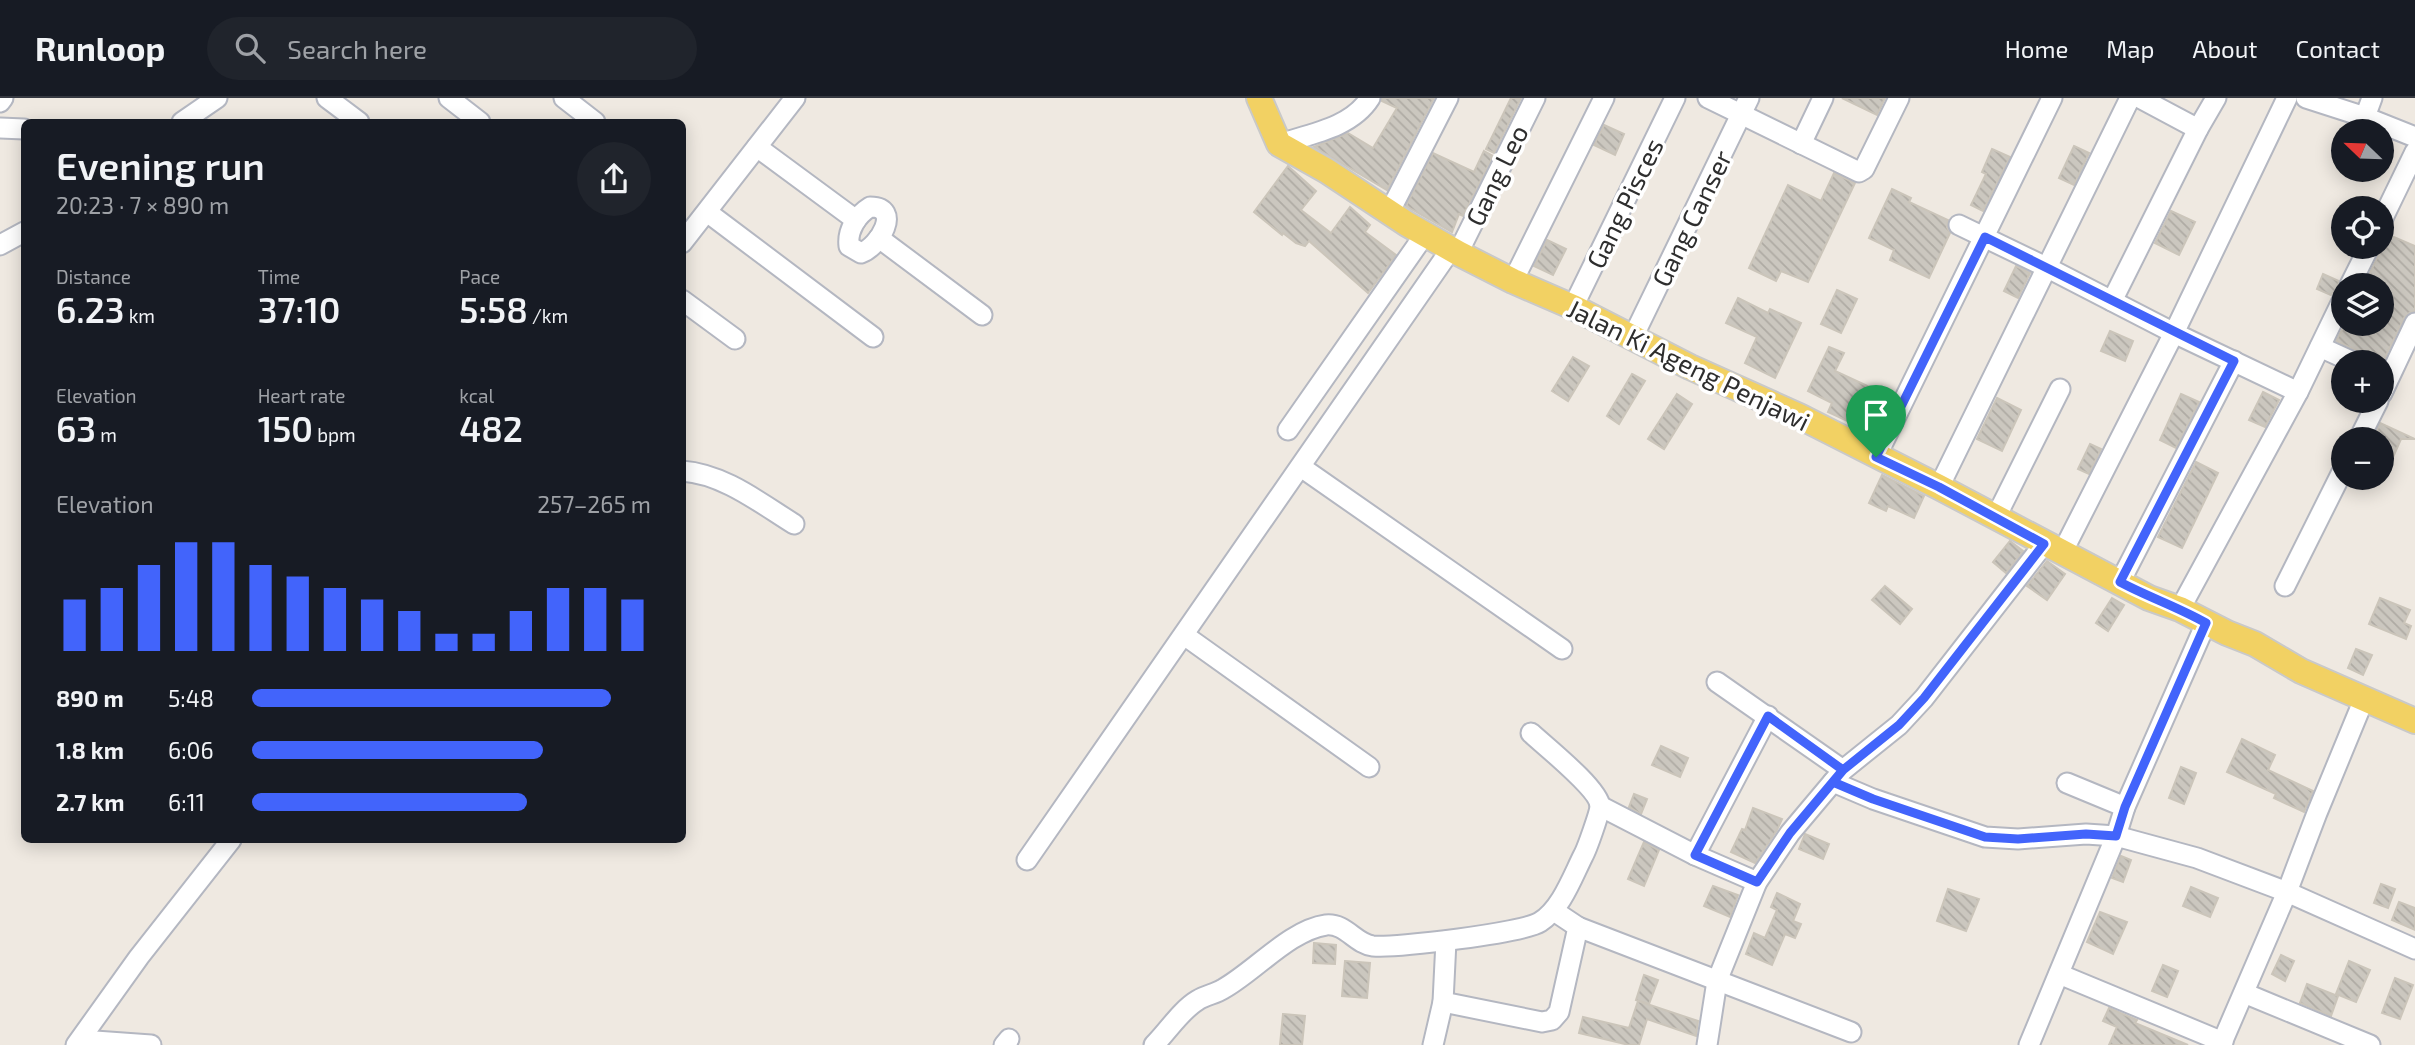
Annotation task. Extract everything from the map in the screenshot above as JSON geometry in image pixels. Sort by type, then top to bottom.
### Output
[{"type":"main road","points":[[1259,98],[1279,144]]},
{"type":"main road","name":"Jalan Ki Ageng Penjawi","points":[[1279,144],[1345,182],[1424,234],[1513,281],[1573,307],[1690,367],[1799,416],[2149,598],[2255,644],[2301,671],[2415,721]]},
{"type":"street","points":[[186,119],[217,98]]},
{"type":"street","points":[[327,98],[355,119]]},
{"type":"street","points":[[449,98],[470,119]]},
{"type":"street","points":[[472,119],[482,98]]},
{"type":"street","points":[[564,98],[591,119]]},
{"type":"street","points":[[686,238],[795,98]]},
{"type":"street","points":[[1279,144],[1344,122],[1356,115],[1370,98]]},
{"type":"street","points":[[1389,213],[1448,98]]},
{"type":"street","name":"Gang Leo","points":[[1027,860],[1455,251],[1535,98]]},
{"type":"street","points":[[1513,281],[1604,98]]},
{"type":"street","name":"Gang Pisces","points":[[1573,307],[1675,98]]},
{"type":"street","points":[[1708,98],[1745,106],[1801,144],[1862,172],[1899,98]]},
{"type":"street","points":[[1801,144],[1823,98]]},
{"type":"street","points":[[1876,457],[2052,98]]},
{"type":"street","points":[[1939,487],[2130,98]]},
{"type":"street","points":[[2140,98],[2198,129]]},
{"type":"street","points":[[2112,301],[2216,98]]},
{"type":"street","points":[[1707,1045],[1717,981],[1757,882],[1790,833],[1838,776],[1899,725],[2053,548],[2174,333],[2287,98]]},
{"type":"street","points":[[2306,98],[2415,136]]},
{"type":"street","points":[[2365,117],[2372,98]]},
{"type":"street","name":"Gang Canser","points":[[1633,337],[1745,106]]},
{"type":"street","points":[[0,128],[21,129]]},
{"type":"street","points":[[758,147],[856,220]]},
{"type":"street","points":[[2394,196],[2415,152]]},
{"type":"street","points":[[870,207],[878,207],[887,217],[879,238],[861,253],[849,246],[848,237],[856,220],[870,207]]},
{"type":"street","points":[[707,212],[873,337]]},
{"type":"street","points":[[1959,225],[2298,393]]},
{"type":"street","points":[[0,245],[21,234]]},
{"type":"street","points":[[1288,430],[1424,234]]},
{"type":"street","points":[[879,238],[982,315]]},
{"type":"street","points":[[686,303],[734,339]]},
{"type":"street","points":[[2029,1045],[2116,836],[2193,616],[2331,324]]},
{"type":"street","points":[[2394,365],[2413,332]]},
{"type":"street","points":[[2320,347],[2331,352]]},
{"type":"street","points":[[2120,582],[2234,361]]},
{"type":"street","points":[[1996,517],[2060,389]]},
{"type":"street","points":[[1301,467],[1562,649]]},
{"type":"street","points":[[686,472],[709,476],[747,494],[794,524]]},
{"type":"street","points":[[2285,586],[2333,490]]},
{"type":"street","points":[[1184,635],[1369,767]]},
{"type":"street","points":[[1717,682],[1768,716],[1838,776],[1873,799],[1985,837],[2018,839],[2086,834],[2116,836],[2197,858],[2287,892],[2415,949]]},
{"type":"street","points":[[2059,974],[2222,1043],[2287,892],[2364,699]]},
{"type":"street","points":[[1695,855],[1768,716]]},
{"type":"street","points":[[1531,733],[1580,778],[1600,806],[1695,855],[1757,882]]},
{"type":"street","points":[[2067,783],[2125,807]]},
{"type":"street","points":[[1154,1045],[1199,999],[1222,990],[1286,944],[1325,925],[1339,926],[1357,940],[1371,946],[1388,947],[1446,941],[1539,923],[1553,911],[1585,852],[1600,806]]},
{"type":"street","points":[[78,1042],[139,957],[229,843]]},
{"type":"street","points":[[1553,911],[1578,927],[1851,1032]]},
{"type":"street","points":[[1443,1002],[1542,1022],[1552,1020],[1559,1012],[1578,927]]},
{"type":"street","points":[[1433,1045],[1443,1002],[1446,941]]},
{"type":"street","points":[[2244,993],[2370,1045]]},
{"type":"street","points":[[78,1042],[151,1045]]},
{"type":"building","points":[[1382,98],[1434,98],[1387,190],[1314,147],[1348,133],[1373,148],[1397,108],[1382,101]]},
{"type":"building","points":[[1511,98],[1521,98],[1494,153],[1486,149]]},
{"type":"building","points":[[1842,98],[1885,98],[1877,115]]},
{"type":"building","points":[[1604,125],[1624,134],[1615,155],[1594,145]]},
{"type":"building","points":[[2074,146],[2089,153],[2074,185],[2059,178]]},
{"type":"building","points":[[1992,149],[2010,157],[1983,211],[1971,205],[1986,174],[1982,172]]},
{"type":"building","points":[[1484,151],[1493,156],[1463,216],[1459,214],[1452,232],[1406,206],[1433,153],[1474,172]]},
{"type":"building","points":[[1288,166],[1316,191],[1301,210],[1331,233],[1350,207],[1370,225],[1365,232],[1396,255],[1368,293],[1309,241],[1305,246],[1296,243],[1254,212]]},
{"type":"building","points":[[1834,173],[1855,183],[1808,282],[1781,271],[1776,281],[1749,268],[1788,185],[1821,201]]},
{"type":"building","points":[[1892,189],[1911,198],[1909,202],[1948,220],[1950,233],[1929,278],[1890,260],[1894,250],[1869,238]]},
{"type":"building","points":[[2171,211],[2195,222],[2179,255],[2155,243]]},
{"type":"building","points":[[2394,237],[2415,246],[2415,311],[2404,318],[2389,350],[2356,350],[2336,341],[2339,336],[2394,336],[2394,273],[2370,273],[2377,259],[2394,259]]},
{"type":"building","points":[[1547,240],[1566,249],[1553,275],[1534,266]]},
{"type":"building","points":[[2016,266],[2030,273],[2018,298],[2004,291]]},
{"type":"building","points":[[2323,274],[2331,278],[2331,295],[2317,289]]},
{"type":"building","points":[[1837,290],[1857,299],[1841,333],[1821,324]]},
{"type":"building","points":[[1738,298],[1768,313],[1770,309],[1801,323],[1775,378],[1745,363],[1757,337],[1726,323]]},
{"type":"building","points":[[2110,331],[2133,341],[2125,361],[2101,351]]},
{"type":"building","points":[[1829,347],[1844,353],[1835,371],[1874,389],[1856,425],[1828,412],[1832,403],[1808,391]]},
{"type":"building","points":[[1573,357],[1589,366],[1568,401],[1552,391]]},
{"type":"building","points":[[1632,374],[1645,381],[1619,424],[1607,416]]},
{"type":"building","points":[[2263,392],[2279,400],[2265,427],[2249,420]]},
{"type":"building","points":[[1677,394],[1692,404],[1664,449],[1648,439]]},
{"type":"building","points":[[2181,394],[2199,402],[2176,448],[2160,440]]},
{"type":"building","points":[[1997,398],[2021,410],[2002,451],[1977,439]]},
{"type":"building","points":[[2394,429],[2415,439],[2401,439],[2394,455]]},
{"type":"building","points":[[2090,444],[2101,449],[2089,474],[2078,469]]},
{"type":"building","points":[[2196,462],[2218,473],[2182,548],[2158,537]]},
{"type":"building","points":[[1882,475],[1924,496],[1914,518],[1888,506],[1886,511],[1869,503]]},
{"type":"building","points":[[2010,541],[2023,551],[2006,573],[1993,562]]},
{"type":"building","points":[[2047,561],[2065,574],[2047,600],[2027,586]]},
{"type":"building","points":[[1885,586],[1912,609],[1900,624],[1872,600]]},
{"type":"building","points":[[2112,598],[2124,605],[2108,631],[2096,623]]},
{"type":"building","points":[[2380,598],[2410,610],[2404,623],[2411,626],[2406,639],[2369,624]]},
{"type":"building","points":[[2356,649],[2372,655],[2363,675],[2348,668]]},
{"type":"building","points":[[2242,739],[2275,755],[2268,770],[2313,791],[2304,812],[2274,798],[2276,794],[2227,772]]},
{"type":"building","points":[[1661,746],[1688,758],[1680,777],[1652,765]]},
{"type":"building","points":[[2181,767],[2196,773],[2184,804],[2169,798]]},
{"type":"building","points":[[1634,794],[1647,799],[1641,814],[1629,807]]},
{"type":"building","points":[[1753,808],[1782,819],[1755,863],[1731,852],[1742,829],[1745,830]]},
{"type":"building","points":[[1805,834],[1829,844],[1823,859],[1799,849]]},
{"type":"building","points":[[1644,842],[1659,850],[1644,886],[1628,879]]},
{"type":"building","points":[[2121,856],[2131,860],[2123,882],[2112,878]]},
{"type":"building","points":[[2381,884],[2395,889],[2388,908],[2374,903]]},
{"type":"building","points":[[1713,886],[1738,895],[1730,917],[1704,906]]},
{"type":"building","points":[[2191,887],[2218,898],[2210,917],[2183,906]]},
{"type":"building","points":[[1948,889],[1979,899],[1966,931],[1937,921]]},
{"type":"building","points":[[1777,893],[1800,904],[1793,921],[1801,924],[1795,938],[1785,934],[1772,965],[1746,954],[1754,933],[1765,938],[1777,910],[1771,907]]},
{"type":"building","points":[[2399,902],[2415,908],[2415,930],[2392,920]]},
{"type":"building","points":[[2100,912],[2127,922],[2113,954],[2087,942]]},
{"type":"building","points":[[1314,943],[1336,945],[1335,964],[1313,963]]},
{"type":"building","points":[[2281,955],[2294,961],[2285,981],[2272,974]]},
{"type":"building","points":[[1345,961],[1370,963],[1367,998],[1342,996]]},
{"type":"building","points":[[2349,961],[2370,970],[2356,1002],[2336,994]]},
{"type":"building","points":[[2163,965],[2178,971],[2167,997],[2152,991]]},
{"type":"building","points":[[1644,975],[1658,980],[1649,1004],[1636,1000]]},
{"type":"building","points":[[2395,978],[2413,985],[2400,1019],[2382,1013]]},
{"type":"building","points":[[2307,984],[2338,996],[2331,1016],[2300,1003]]},
{"type":"building","points":[[1638,1001],[1698,1021],[1696,1036],[1647,1019],[1639,1045],[1579,1033],[1583,1017],[1629,1028]]},
{"type":"building","points":[[2109,1008],[2137,1020],[2135,1023],[2188,1045],[2109,1045],[2117,1027],[2103,1021]]},
{"type":"building","points":[[1283,1014],[1305,1016],[1302,1045],[1280,1045]]},
{"type":"route","points":[[1876,457],[1939,487],[2044,544],[1924,698],[1899,725],[1843,770],[1790,833],[1757,882],[1695,855],[1768,716],[1843,770],[1833,782],[1927,819],[1985,837],[2018,839],[2046,835],[2116,836],[2125,807],[2206,623],[2120,582],[2234,361],[1985,237],[1876,457]]}]
